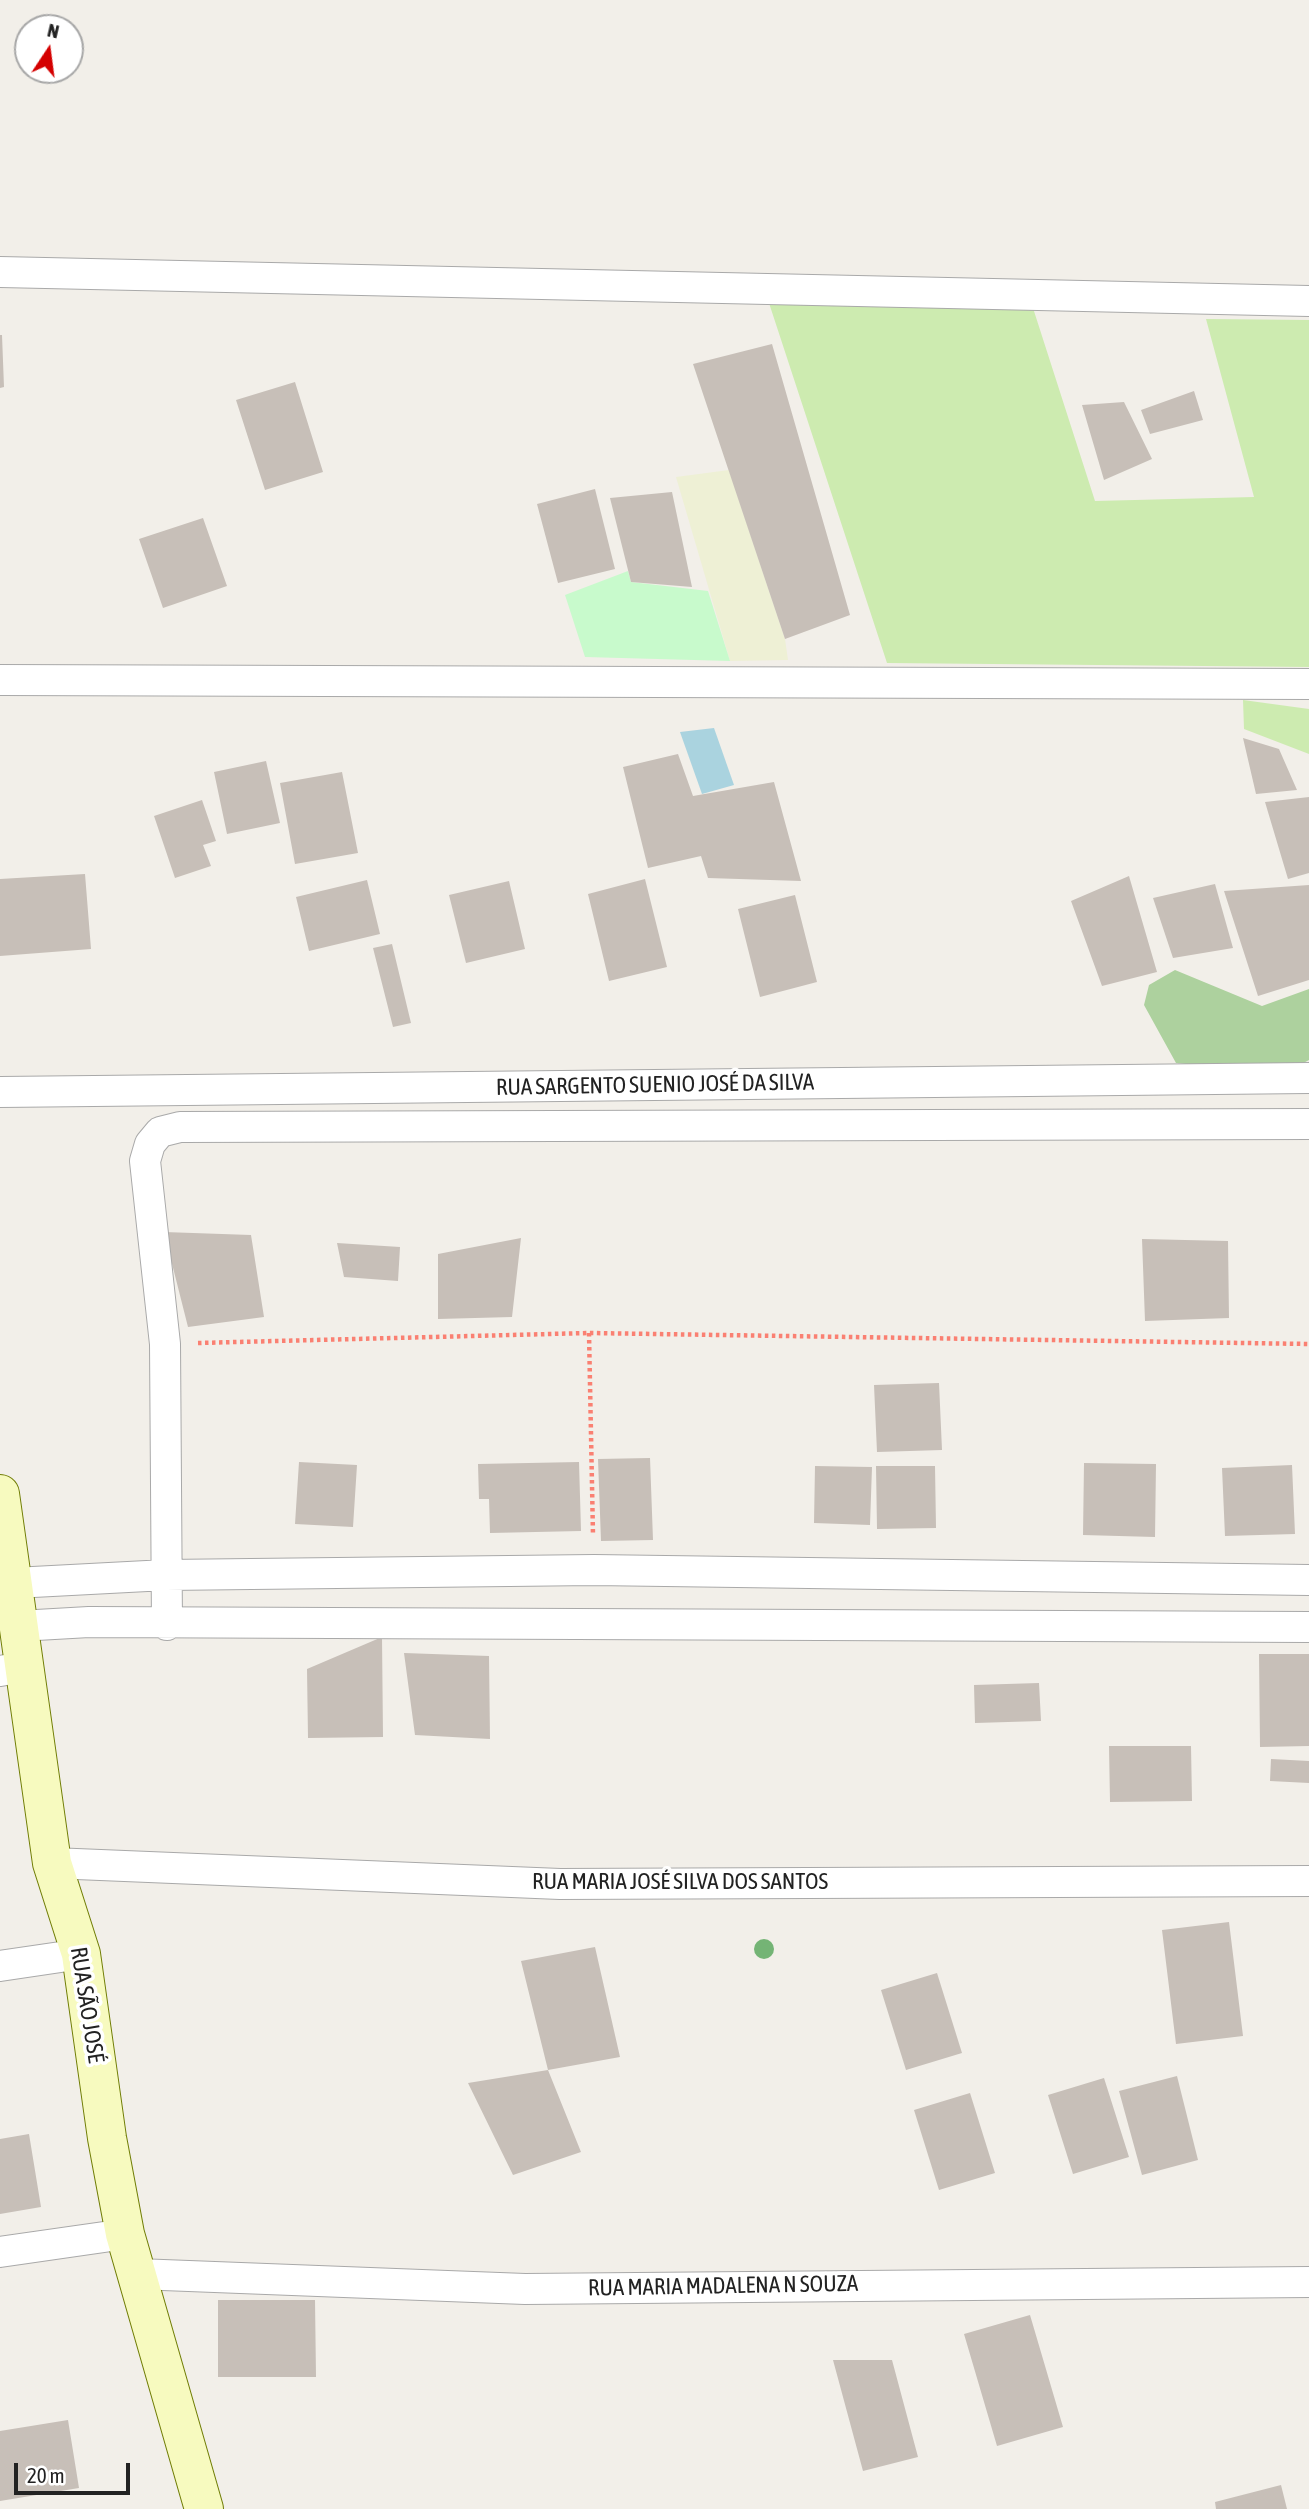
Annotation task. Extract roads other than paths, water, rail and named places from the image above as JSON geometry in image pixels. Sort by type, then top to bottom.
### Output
[{"type":"main road","name":"RUA SÃO JOSÉ","points":[[0,1494],[19,1626],[11,1669],[52,1864],[81,1954],[107,2138],[125,2234],[204,2509]]},
{"type":"street","points":[[0,272],[1309,301]]},
{"type":"street","points":[[0,680],[1309,684]]},
{"type":"street","name":"RUA SARGENTO SUENIO JOSÉ DA SILVA","points":[[0,1092],[1309,1078]]},
{"type":"street","points":[[167,1625],[165,1344],[145,1161],[150,1144],[160,1132],[180,1127],[1309,1124]]},
{"type":"street","points":[[14,1583],[166,1575],[594,1570],[1309,1580]]},
{"type":"street","points":[[19,1626],[89,1622],[167,1625],[1309,1627]]},
{"type":"street","name":"RUA MARIA JOSÉ SILVA DOS SANTOS","points":[[52,1864],[560,1884],[1309,1881]]},
{"type":"street","points":[[0,1966],[81,1954]]},
{"type":"street","points":[[0,2252],[125,2234]]},
{"type":"street","name":"RUA MARIA MADALENA N SOUZA","points":[[136,2274],[525,2289],[1309,2282]]},
{"type":"water","points":[[714,728],[734,785],[702,794],[680,732]]}]
